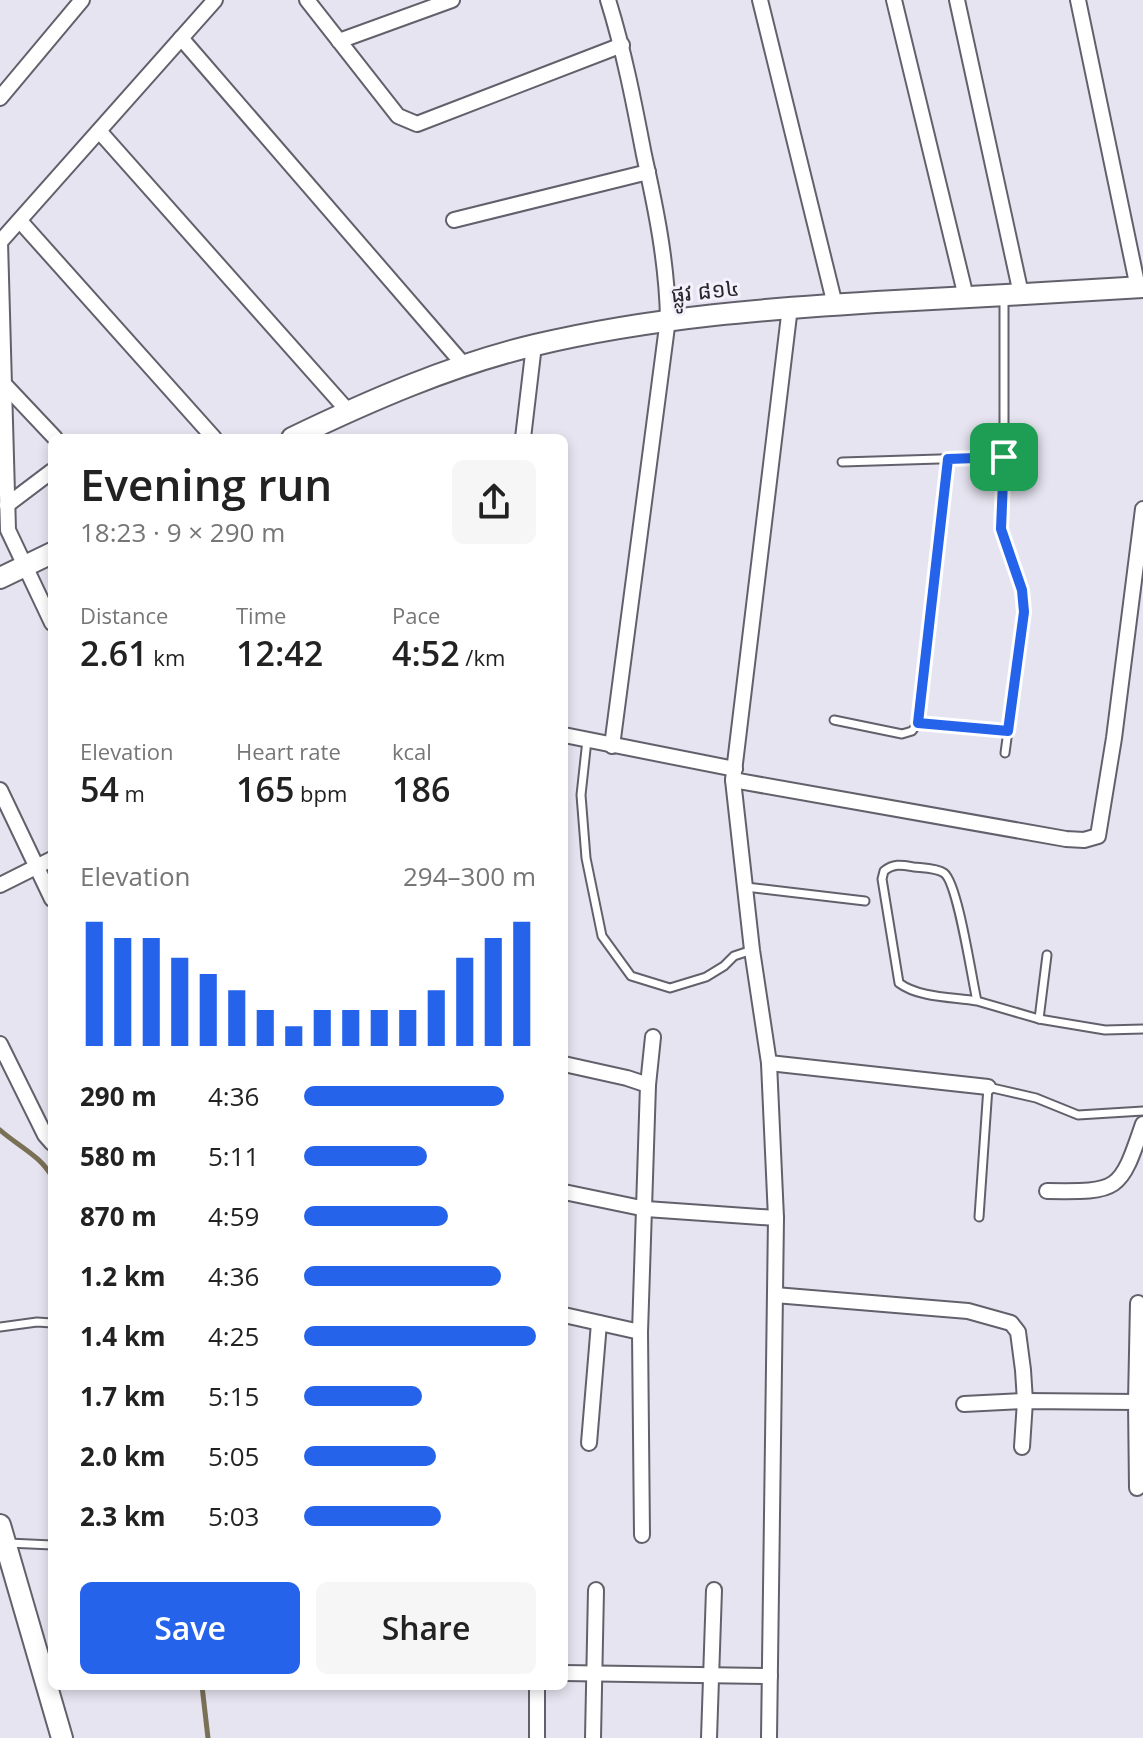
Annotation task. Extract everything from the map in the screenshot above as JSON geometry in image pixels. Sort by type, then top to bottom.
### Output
[{"type":"street","points":[[0,98],[82,0]]},
{"type":"street","points":[[48,615],[8,530],[0,242],[215,0]]},
{"type":"street","points":[[307,0],[398,116],[417,124],[622,45]]},
{"type":"street","points":[[339,41],[452,0]]},
{"type":"street","points":[[608,0],[622,45],[648,172],[667,279],[668,319],[612,746]]},
{"type":"street","points":[[760,0],[835,305]]},
{"type":"street","points":[[894,0],[966,297]]},
{"type":"street","points":[[957,0],[1012,295]]},
{"type":"street","points":[[1078,0],[1141,288]]},
{"type":"street","points":[[181,38],[464,365]]},
{"type":"street","points":[[100,132],[348,411]]},
{"type":"street","points":[[454,220],[648,172]]},
{"type":"street","points":[[20,221],[210,434]]},
{"type":"street","name":"ផ្លូវ ៨១៤","points":[[300,434],[348,411],[464,365],[534,345],[668,319],[790,307],[1141,288]]},
{"type":"street","points":[[769,1738],[776,1218],[769,1063],[752,950],[734,774],[790,307]]},
{"type":"street","points":[[523,434],[534,345]]},
{"type":"street","points":[[2,386],[51,434]]},
{"type":"street","points":[[7,505],[48,474]]},
{"type":"street","points":[[568,736],[734,774],[1066,839],[1084,840],[1098,836],[1114,738],[1143,509]]},
{"type":"street","points":[[0,578],[48,555]]},
{"type":"street","points":[[0,790],[48,891]]},
{"type":"street","points":[[0,885],[48,861]]},
{"type":"street","points":[[642,1535],[640,1332],[648,1085],[653,1037]]},
{"type":"street","points":[[0,1044],[48,1138]]},
{"type":"street","points":[[769,1063],[988,1087]]},
{"type":"street","points":[[568,1065],[648,1085]]},
{"type":"street","points":[[1047,1191],[1093,1192],[1119,1180],[1128,1169],[1143,1124]]},
{"type":"street","points":[[568,1193],[646,1209],[776,1218]]},
{"type":"street","points":[[775,1295],[968,1311],[1011,1323],[1018,1332],[1025,1401],[1022,1447]]},
{"type":"street","points":[[1137,1488],[1138,1303]]},
{"type":"street","points":[[568,1316],[640,1332]]},
{"type":"street","points":[[589,1443],[599,1323]]},
{"type":"street","points":[[964,1404],[1136,1402]]},
{"type":"street","points":[[3,1534],[48,1690]]},
{"type":"street","points":[[593,1738],[596,1590]]},
{"type":"street","points":[[709,1738],[714,1590]]},
{"type":"street","points":[[568,1673],[770,1676]]},
{"type":"street","points":[[48,1690],[62,1738]]},
{"type":"street","points":[[537,1690],[537,1738]]},
{"type":"lane","points":[[1005,753],[1024,612],[1022,590],[1001,529],[1012,295]]},
{"type":"lane","points":[[842,462],[1004,457]]},
{"type":"lane","points":[[834,720],[902,734],[912,731],[918,723],[948,459]]},
{"type":"lane","points":[[918,723],[1008,731]]},
{"type":"lane","points":[[587,740],[581,795],[586,858],[602,936],[631,976],[670,988],[706,977],[734,956],[752,950]]},
{"type":"lane","points":[[977,1001],[958,901],[949,878],[943,872],[899,864],[889,867],[882,879],[899,983],[907,989],[977,1001],[1039,1019],[1105,1030],[1143,1029]]},
{"type":"lane","points":[[746,887],[865,901]]},
{"type":"lane","points":[[1039,1019],[1047,955]]},
{"type":"lane","points":[[979,1217],[988,1087],[1036,1098],[1078,1115],[1143,1111]]},
{"type":"lane","points":[[0,1327],[48,1323]]},
{"type":"lane","points":[[3,1534],[48,1544]]},
{"type":"waterway","points":[[0,1130],[35,1157],[48,1171]]},
{"type":"waterway","points":[[202,1690],[208,1738]]},
{"type":"route","points":[[1004,457],[1001,529],[1022,590],[1024,612],[1008,731],[918,723],[948,459],[1004,457]]}]
